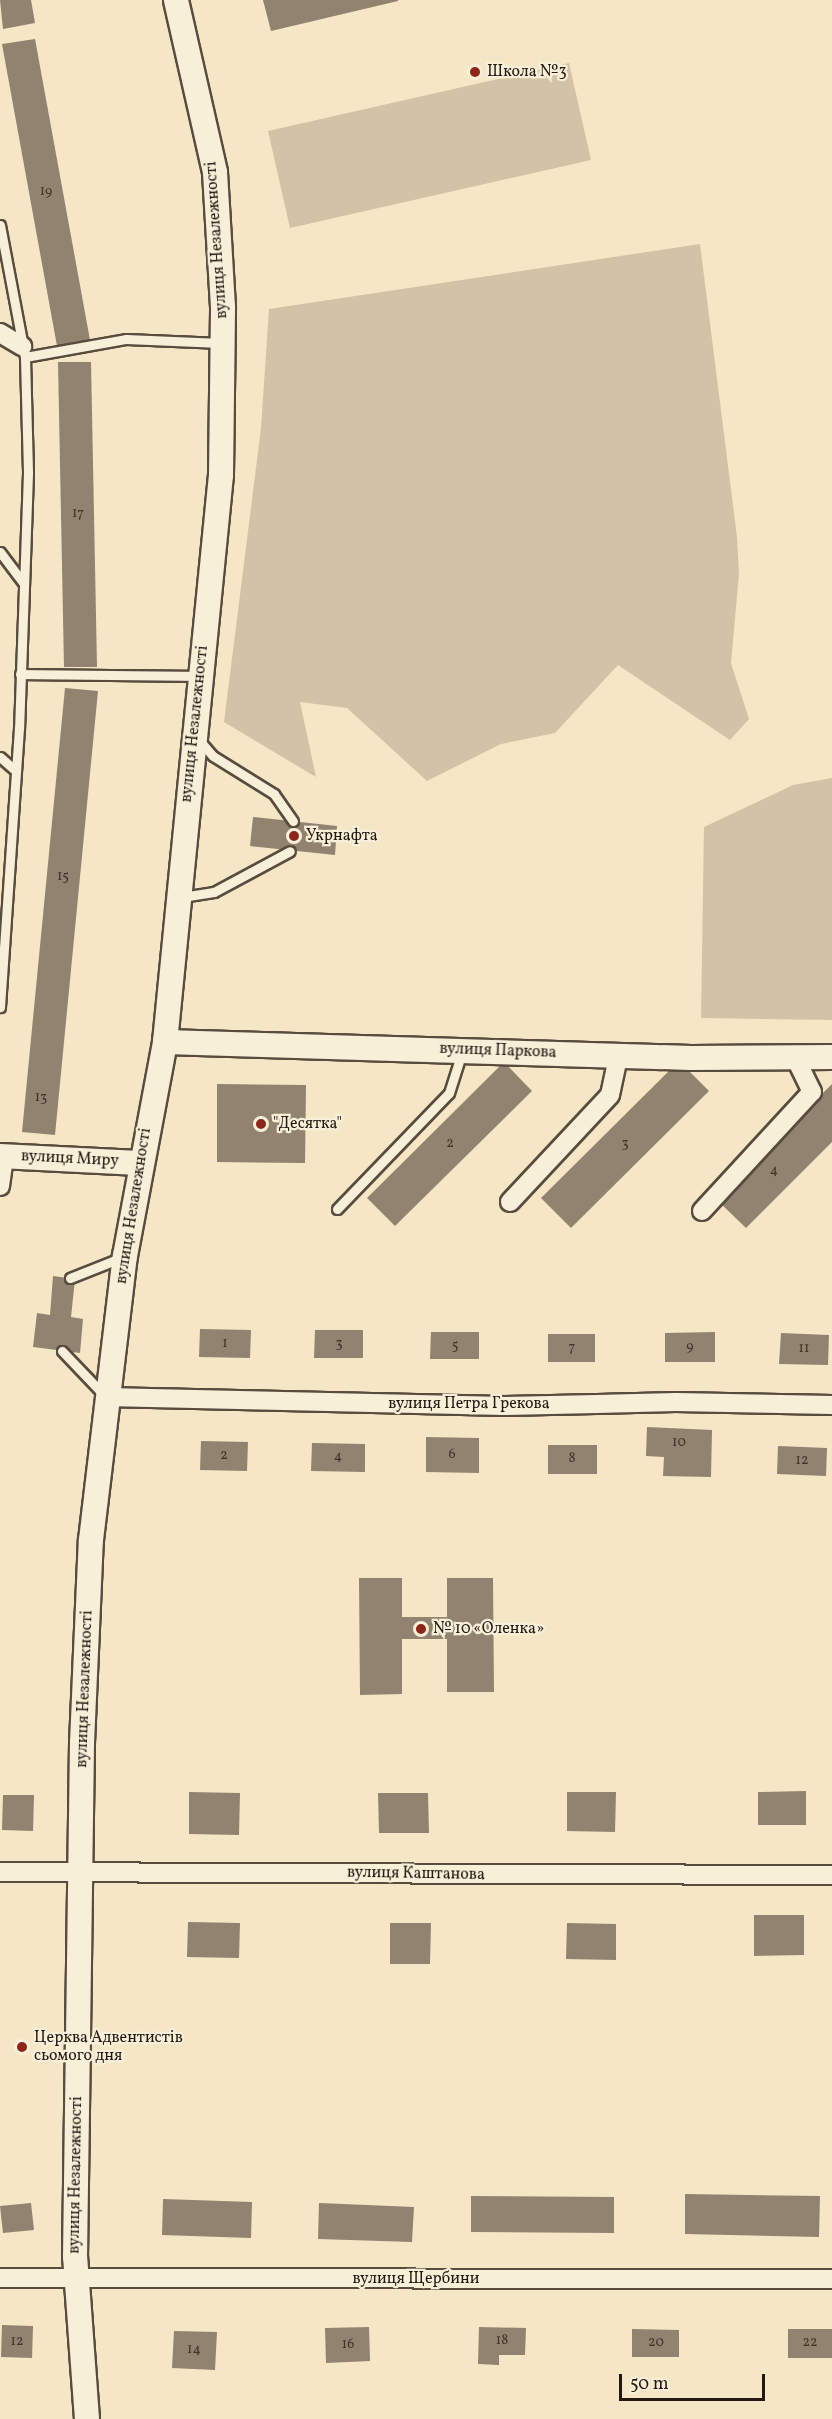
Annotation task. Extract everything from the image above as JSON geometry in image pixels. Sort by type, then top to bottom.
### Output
[{"type":"main road","name":"вулиця Незалежності","points":[[87,2419],[76,2279],[80,1870],[91,1540],[106,1397],[125,1256],[139,1163],[165,1042],[176,898],[221,475],[223,343],[215,172],[176,0]]},
{"type":"main road","name":"вулиця Паркова","points":[[165,1042],[618,1056],[832,1057]]},
{"type":"main road","name":"вулиця Миру","points":[[2,1156],[139,1163]]},
{"type":"street","points":[[0,333],[23,352]]},
{"type":"street","points":[[510,1202],[610,1095],[618,1056]]},
{"type":"street","points":[[702,1211],[812,1092],[795,1058]]},
{"type":"street","points":[[0,1186],[2,1156]]},
{"type":"street","name":"вулиця Петра Грекова","points":[[106,1397],[505,1406],[676,1402],[832,1406]]},
{"type":"street","name":"вулиця Каштанова","points":[[0,1872],[80,1870],[832,1875]]},
{"type":"street","name":"вулиця Щербини","points":[[0,2278],[832,2279]]},
{"type":"lane","points":[[0,225],[23,352],[28,473],[16,771],[0,1007]]},
{"type":"lane","points":[[23,352],[126,339],[223,343]]},
{"type":"lane","points":[[0,552],[23,582]]},
{"type":"lane","points":[[20,674],[200,676]]},
{"type":"lane","points":[[194,733],[213,756],[274,794],[293,821]]},
{"type":"lane","points":[[0,757],[16,771]]},
{"type":"lane","points":[[176,898],[214,892],[290,851]]},
{"type":"lane","points":[[337,1209],[449,1093],[462,1050]]},
{"type":"lane","points":[[70,1278],[125,1256]]},
{"type":"lane","points":[[62,1351],[106,1397]]},
{"type":"shaded area","points":[[569,63],[591,160],[290,228],[268,131]]},
{"type":"shaded area","points":[[700,244],[737,537],[739,574],[731,663],[749,719],[730,740],[618,665],[555,733],[501,744],[427,781],[347,708],[300,702],[316,777],[224,722],[261,428],[269,309]]},
{"type":"shaded area","points":[[832,778],[832,1020],[701,1018],[704,827],[793,785]]},
{"type":"building","points":[[0,0],[31,0],[35,23],[3,29]]},
{"type":"building","points":[[263,0],[398,0],[398,1],[271,31]]},
{"type":"building","points":[[35,39],[90,340],[57,346],[2,44]]},
{"type":"building","points":[[58,362],[91,362],[97,667],[64,667]]},
{"type":"building","points":[[65,688],[98,691],[55,1135],[22,1132]]},
{"type":"building","name":"Укрнафта","points":[[253,817],[337,826],[335,855],[250,846]]},
{"type":"building","points":[[679,1061],[709,1091],[571,1228],[541,1198]]},
{"type":"building","points":[[504,1062],[532,1091],[395,1226],[367,1198]]},
{"type":"building","name":"\"Десятка\"","points":[[217,1084],[306,1085],[305,1163],[217,1162]]},
{"type":"building","points":[[832,1084],[832,1142],[746,1228],[716,1199]]},
{"type":"building","points":[[53,1276],[75,1279],[71,1317],[83,1319],[80,1353],[33,1347],[37,1313],[50,1315]]},
{"type":"building","points":[[200,1329],[251,1330],[250,1358],[199,1357]]},
{"type":"building","points":[[315,1330],[363,1330],[363,1358],[314,1358]]},
{"type":"building","points":[[431,1332],[479,1332],[479,1359],[430,1359]]},
{"type":"building","points":[[715,1332],[715,1362],[665,1362],[665,1333]]},
{"type":"building","points":[[781,1333],[829,1335],[828,1365],[779,1364]]},
{"type":"building","points":[[548,1334],[595,1334],[595,1362],[548,1362]]},
{"type":"building","points":[[647,1427],[712,1430],[711,1477],[663,1476],[664,1457],[646,1456]]},
{"type":"building","points":[[426,1437],[479,1438],[479,1473],[426,1472]]},
{"type":"building","points":[[201,1441],[248,1442],[247,1471],[200,1470]]},
{"type":"building","points":[[312,1443],[365,1444],[365,1472],[311,1471]]},
{"type":"building","points":[[548,1445],[597,1445],[597,1474],[548,1474]]},
{"type":"building","points":[[778,1446],[827,1448],[826,1476],[777,1474]]},
{"type":"building","points":[[359,1578],[402,1578],[402,1617],[447,1617],[447,1578],[493,1578],[494,1692],[447,1692],[447,1639],[402,1639],[402,1694],[360,1695]]},
{"type":"building","points":[[806,1791],[806,1825],[758,1825],[758,1792]]},
{"type":"building","points":[[189,1792],[240,1793],[239,1835],[189,1834]]},
{"type":"building","points":[[567,1792],[616,1792],[615,1832],[567,1831]]},
{"type":"building","points":[[378,1793],[428,1793],[429,1833],[379,1833]]},
{"type":"building","points":[[3,1795],[34,1795],[33,1831],[2,1830]]},
{"type":"building","points":[[754,1915],[804,1915],[804,1955],[754,1956]]},
{"type":"building","points":[[188,1922],[240,1923],[239,1958],[187,1957]]},
{"type":"building","points":[[390,1923],[431,1923],[430,1964],[390,1964]]},
{"type":"building","points":[[567,1923],[616,1924],[616,1960],[566,1959]]},
{"type":"building","points":[[685,2194],[820,2196],[819,2237],[685,2234]]},
{"type":"building","points":[[471,2196],[614,2197],[614,2233],[471,2232]]},
{"type":"building","points":[[163,2199],[252,2202],[251,2238],[162,2235]]},
{"type":"building","points":[[31,2203],[34,2230],[3,2233],[0,2206]]},
{"type":"building","points":[[319,2203],[414,2207],[412,2242],[318,2239]]},
{"type":"building","points":[[2,2325],[33,2326],[32,2358],[1,2357]]},
{"type":"building","points":[[369,2327],[370,2361],[326,2363],[325,2328]]},
{"type":"building","points":[[479,2327],[526,2328],[525,2355],[499,2355],[499,2365],[478,2364]]},
{"type":"building","points":[[632,2329],[679,2330],[679,2357],[632,2357]]},
{"type":"building","points":[[788,2329],[832,2329],[832,2358],[788,2358]]},
{"type":"building","points":[[174,2331],[217,2332],[215,2370],[172,2368]]},
{"type":"place","name":"Школа №3","points":[[475,72]]},
{"type":"place","name":"Укрнафта","points":[[294,836]]},
{"type":"place","name":"\"Десятка\"","points":[[261,1124]]},
{"type":"place","name":"№ 10 «Оленка»","points":[[421,1629]]},
{"type":"place","name":"Церква Адвентистів сьомого дня","points":[[22,2047]]}]
